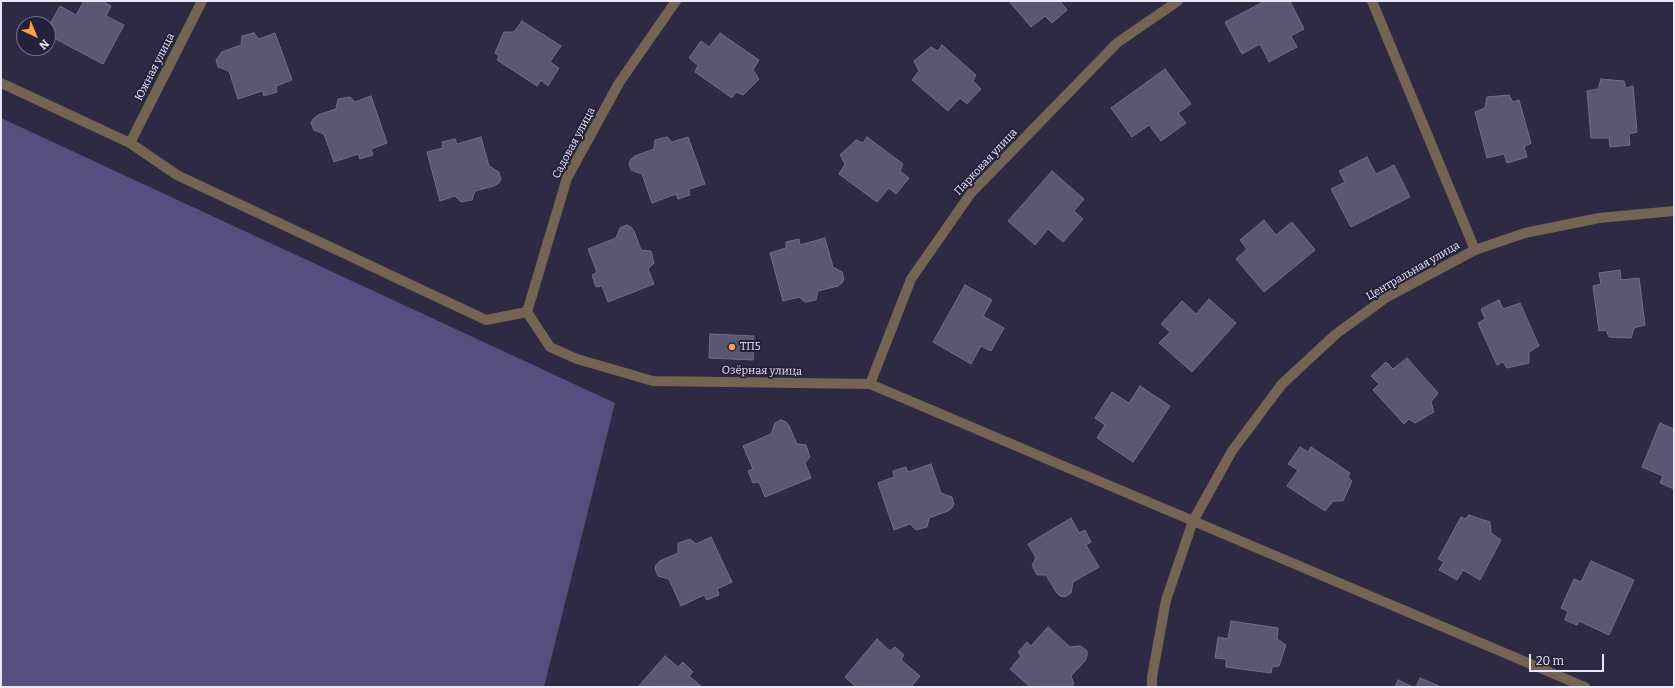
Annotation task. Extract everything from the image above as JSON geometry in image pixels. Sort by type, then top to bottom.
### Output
[{"type":"street","name":"Южная улица","points":[[130,143],[202,1]]},
{"type":"street","name":"Садовая улица","points":[[528,312],[567,178],[619,83],[676,1]]},
{"type":"street","name":"Парковая улица","points":[[870,384],[912,279],[971,193],[1117,43],[1178,1]]},
{"type":"street","points":[[1372,1],[1475,250]]},
{"type":"street","points":[[1,83],[130,143],[177,175],[486,320],[528,312]]},
{"type":"street","name":"Центральная улица","points":[[1152,687],[1152,677],[1166,600],[1193,521],[1232,450],[1282,384],[1336,334],[1387,297],[1475,250],[1525,232],[1599,218],[1674,211]]},
{"type":"street","name":"Озёрная улица","points":[[528,312],[550,347],[576,359],[653,382],[870,384]]},
{"type":"street","points":[[870,384],[1585,687]]},
{"type":"shaded area","points":[[1,118],[615,403],[544,687],[1,687]]},
{"type":"building","points":[[84,1],[102,1],[111,6],[106,16],[124,25],[103,64],[56,39],[56,16],[55,16],[60,6],[76,15]]},
{"type":"building","points":[[1009,1],[1060,1],[1067,10],[1052,23],[1045,16],[1031,27]]},
{"type":"building","points":[[1265,1],[1290,1],[1304,29],[1291,36],[1297,47],[1269,62],[1260,44],[1242,54],[1225,22]]},
{"type":"building","points":[[522,21],[561,46],[550,62],[559,68],[548,86],[541,80],[537,86],[497,60],[499,56],[495,53],[504,32],[514,32]]},
{"type":"building","points":[[254,33],[259,39],[275,33],[292,80],[276,86],[277,92],[264,96],[262,91],[238,99],[229,71],[218,67],[216,60],[222,52],[241,45],[242,36]]},
{"type":"building","points":[[720,33],[759,60],[753,70],[759,79],[743,95],[736,92],[732,98],[695,72],[698,65],[689,58],[701,41],[709,47]]},
{"type":"building","points":[[942,45],[976,75],[973,81],[981,89],[967,104],[960,98],[948,111],[912,80],[919,71],[914,61],[931,47],[938,51]]},
{"type":"building","points":[[1165,69],[1191,104],[1178,113],[1186,123],[1161,141],[1149,125],[1132,137],[1111,108]]},
{"type":"building","points":[[1601,79],[1624,81],[1626,88],[1633,86],[1637,132],[1629,134],[1630,145],[1610,147],[1609,138],[1591,138],[1587,91],[1598,89]]},
{"type":"building","points":[[1509,95],[1513,102],[1519,100],[1531,143],[1524,147],[1527,157],[1507,163],[1504,154],[1487,158],[1475,112],[1485,108],[1487,97]]},
{"type":"building","points":[[371,96],[387,143],[371,149],[373,155],[360,159],[358,154],[334,162],[324,134],[314,130],[311,123],[313,119],[318,115],[336,109],[338,99],[350,97],[355,102]]},
{"type":"building","points":[[481,137],[489,166],[499,172],[501,179],[499,183],[494,186],[475,191],[472,200],[461,202],[455,196],[440,201],[427,152],[443,148],[442,142],[455,139],[457,144]]},
{"type":"building","points":[[667,137],[672,142],[688,137],[705,184],[689,189],[690,195],[678,199],[676,194],[652,203],[642,174],[631,170],[629,163],[635,156],[654,149],[655,140]]},
{"type":"building","points":[[867,137],[903,164],[900,171],[909,178],[896,194],[889,188],[877,202],[839,174],[845,164],[840,155],[856,140],[863,143]]},
{"type":"building","points":[[1367,157],[1376,174],[1394,165],[1410,197],[1351,227],[1331,189],[1345,182],[1339,171]]},
{"type":"building","points":[[1052,171],[1084,199],[1074,211],[1083,219],[1063,242],[1048,229],[1035,245],[1008,221]]},
{"type":"building","points":[[1264,220],[1276,235],[1292,222],[1315,250],[1264,292],[1236,259],[1247,249],[1240,240]]},
{"type":"building","points":[[627,225],[634,231],[641,250],[651,251],[654,263],[648,269],[654,284],[608,302],[602,286],[596,287],[592,275],[597,272],[588,249],[616,238],[620,228]]},
{"type":"building","points":[[825,238],[833,267],[842,272],[844,279],[842,283],[838,286],[818,291],[816,300],[805,302],[799,297],[783,301],[770,253],[786,248],[786,242],[799,239],[800,245]]},
{"type":"building","points":[[1620,270],[1621,280],[1639,278],[1645,325],[1634,328],[1631,338],[1609,337],[1606,330],[1599,331],[1593,286],[1601,284],[1599,273]]},
{"type":"building","points":[[965,285],[992,300],[983,316],[1004,328],[991,351],[981,346],[971,364],[933,342]]},
{"type":"building","points":[[1209,299],[1236,323],[1192,372],[1159,343],[1170,332],[1161,324],[1182,301],[1196,314]]},
{"type":"building","points":[[1499,300],[1503,309],[1520,303],[1539,346],[1529,352],[1529,363],[1507,368],[1503,362],[1497,365],[1478,323],[1485,319],[1481,309]]},
{"type":"building","name":"ТП5","points":[[710,334],[754,336],[753,360],[709,358]]},
{"type":"building","points":[[1407,358],[1438,393],[1431,402],[1434,412],[1415,423],[1409,419],[1404,424],[1373,390],[1379,384],[1371,376],[1386,362],[1393,369]]},
{"type":"building","points":[[1140,386],[1170,406],[1133,462],[1097,438],[1105,425],[1095,418],[1112,392],[1129,403]]},
{"type":"building","points":[[781,420],[786,422],[789,426],[797,444],[806,445],[810,457],[805,463],[811,478],[765,497],[759,482],[753,483],[748,471],[753,469],[743,446],[771,434],[775,423]]},
{"type":"building","points":[[1660,423],[1674,429],[1674,489],[1660,483],[1663,476],[1642,467]]},
{"type":"building","points":[[1300,447],[1308,452],[1311,447],[1350,473],[1348,477],[1352,481],[1343,501],[1333,501],[1325,511],[1287,486],[1298,470],[1288,464]]},
{"type":"building","points":[[931,464],[941,493],[952,497],[954,504],[952,508],[929,518],[927,527],[916,530],[910,524],[894,530],[878,483],[894,477],[893,471],[906,467],[908,472]]},
{"type":"building","points":[[1469,515],[1490,522],[1491,533],[1501,540],[1480,580],[1463,570],[1457,580],[1439,570],[1444,562],[1438,559],[1461,517],[1465,519]]},
{"type":"building","points":[[1071,518],[1079,533],[1085,530],[1091,542],[1086,545],[1099,567],[1073,582],[1071,593],[1065,597],[1060,596],[1056,592],[1046,575],[1037,575],[1032,565],[1036,558],[1028,544]]},
{"type":"building","points":[[711,537],[732,582],[717,589],[719,595],[707,600],[704,595],[681,606],[669,579],[658,576],[655,569],[656,565],[660,561],[678,553],[678,543],[690,539],[696,544]]},
{"type":"building","points":[[1591,561],[1634,580],[1609,635],[1579,621],[1577,625],[1565,620],[1568,611],[1561,608],[1574,579],[1581,582]]},
{"type":"building","points":[[1231,621],[1278,628],[1277,639],[1286,645],[1279,666],[1272,667],[1271,673],[1226,667],[1226,659],[1215,658],[1218,637],[1228,639]]},
{"type":"building","points":[[1048,627],[1070,647],[1081,646],[1087,651],[1085,661],[1071,676],[1074,684],[1071,687],[1030,687],[1010,669],[1021,656],[1018,652],[1027,642],[1031,646]]},
{"type":"building","points":[[877,639],[890,651],[895,647],[904,655],[901,660],[920,676],[911,687],[856,687],[845,677]]},
{"type":"building","points":[[665,656],[678,667],[683,662],[693,672],[689,676],[702,687],[638,687]]},
{"type":"building","points":[[1420,678],[1439,686],[1416,687]]},
{"type":"building","points":[[1398,680],[1413,687],[1395,687]]},
{"type":"place","name":"ТП5","points":[[732,347]]}]
